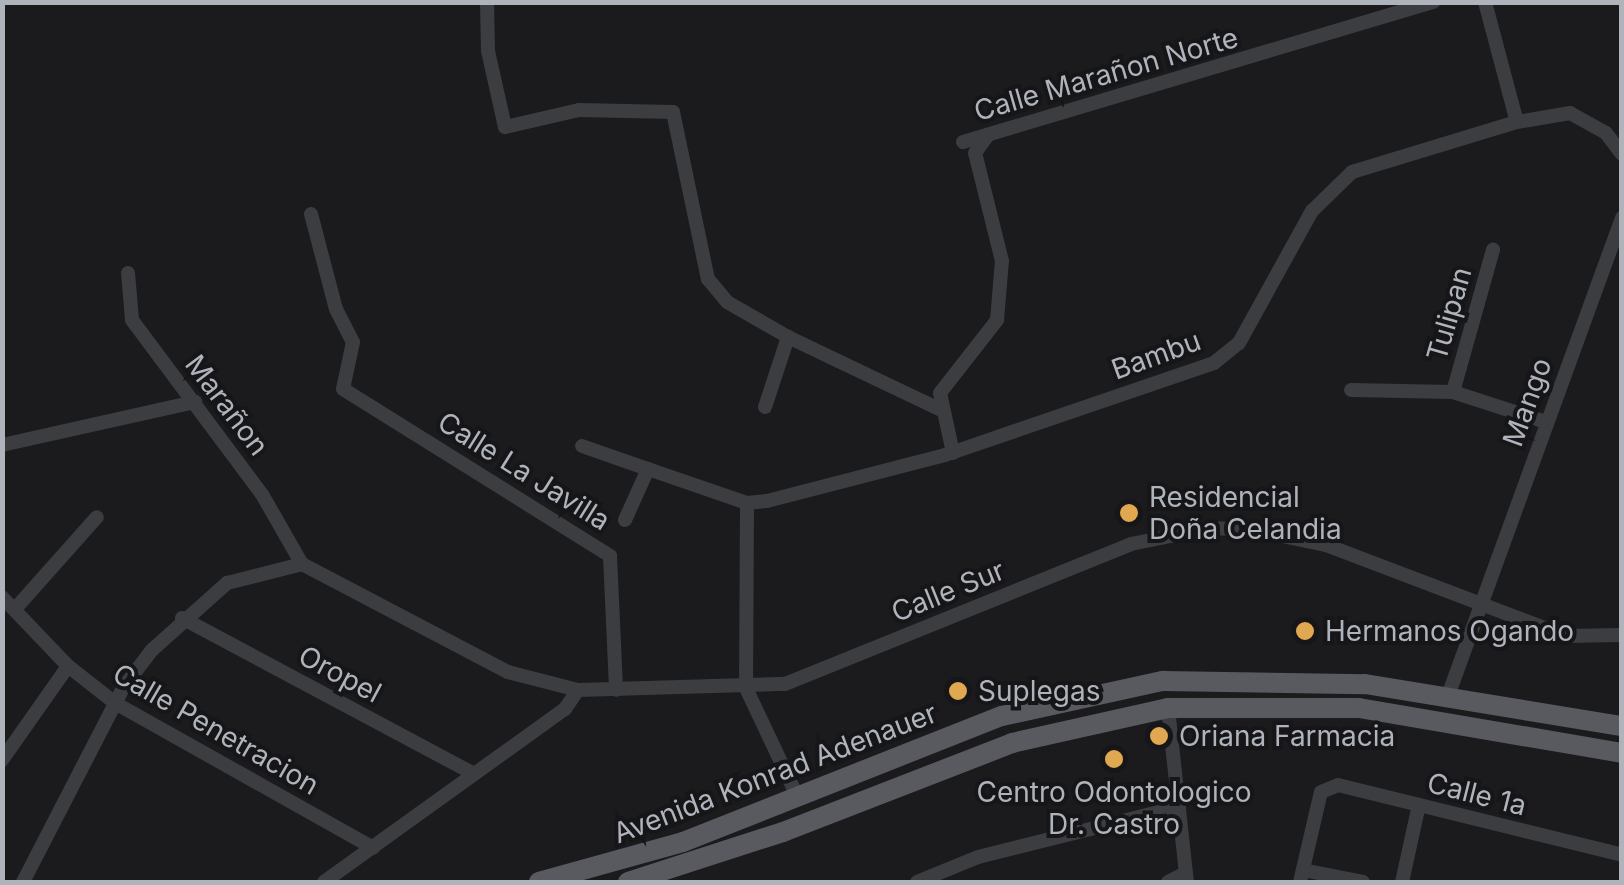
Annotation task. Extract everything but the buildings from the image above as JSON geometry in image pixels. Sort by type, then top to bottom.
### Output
[{"type":"main road","name":"Avenida Konrad Adenauer","points":[[539,882],[632,859],[1002,716],[1162,681],[1268,678],[1450,693],[1622,726]]},
{"type":"main road","name":"Avenida Konrad Adenauer","points":[[628,882],[783,832],[1012,743],[1168,708],[1359,708],[1622,753]]},
{"type":"main road","points":[[1002,716],[1012,743]]},
{"type":"street","points":[[486,2],[488,51],[505,127],[579,110],[673,112],[708,279],[727,302],[942,411]]},
{"type":"street","name":"Calle Marañon Norte","points":[[964,142],[1434,2]]},
{"type":"street","points":[[1485,2],[1517,122]]},
{"type":"street","name":"Bambu","points":[[747,503],[953,453],[1214,363],[1239,343],[1312,211],[1352,172],[1517,122],[1570,113],[1606,133],[1622,154]]},
{"type":"street","points":[[953,453],[940,393],[997,320],[1002,261],[975,153],[989,134]]},
{"type":"street","name":"Calle La Javilla","points":[[311,214],[336,309],[354,342],[343,389],[610,556],[616,690]]},
{"type":"street","name":"Mango","points":[[1450,693],[1622,218]]},
{"type":"street","name":"Tulipan","points":[[1452,392],[1493,250]]},
{"type":"street","name":"Marañon","points":[[128,273],[132,320],[264,496],[302,564]]},
{"type":"street","points":[[765,407],[788,336]]},
{"type":"street","points":[[1351,390],[1452,392],[1546,422]]},
{"type":"street","points":[[2,445],[194,402]]},
{"type":"street","points":[[582,446],[747,503],[746,688],[797,796]]},
{"type":"street","points":[[626,520],[648,469]]},
{"type":"street","points":[[15,609],[97,517]]},
{"type":"street","name":"Calle Sur","points":[[302,564],[508,672],[578,690],[785,684],[1168,532],[1210,528],[1292,535],[1565,636],[1622,635]]},
{"type":"street","points":[[23,882],[115,703],[182,618],[227,583],[302,564]]},
{"type":"street","name":"Calle Penetracion","points":[[2,598],[68,666],[115,703],[373,848]]},
{"type":"street","name":"Oropel","points":[[182,618],[474,774]]},
{"type":"street","points":[[2,760],[68,666]]},
{"type":"street","points":[[324,882],[565,709],[578,690]]},
{"type":"street","points":[[1168,708],[1186,878],[1168,882]]},
{"type":"street","name":"Calle 1a","points":[[1302,876],[1321,792],[1338,785],[1622,855]]},
{"type":"street","points":[[1402,882],[1419,805]]},
{"type":"street","points":[[917,882],[978,857],[1178,806]]},
{"type":"street","points":[[1302,876],[1363,882]]},
{"type":"place","name":"Residencial Doña Celandia","points":[[1129,513]]},
{"type":"place","name":"Hermanos Ogando","points":[[1305,631]]},
{"type":"place","name":"Suplegas","points":[[958,691]]},
{"type":"place","name":"Oriana Farmacia","points":[[1159,736]]},
{"type":"place","name":"Centro Odontologico Dr. Castro","points":[[1114,759]]}]
